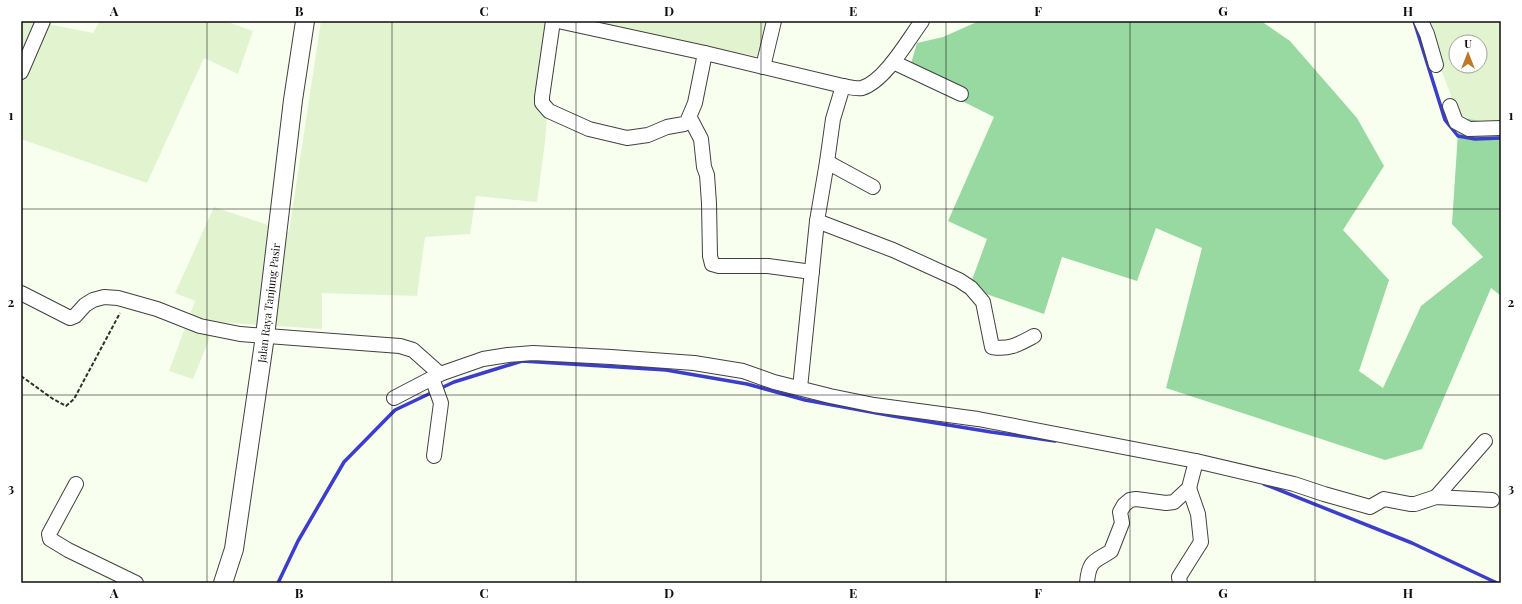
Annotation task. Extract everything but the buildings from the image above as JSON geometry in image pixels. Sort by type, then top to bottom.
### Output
[{"type":"street","points":[[21,72],[43,21]]},
{"type":"street","name":"Jalan Raya Tanjung Pasir","points":[[223,583],[234,549],[265,336],[292,108],[306,21]]},
{"type":"street","points":[[553,21],[542,103],[549,111],[589,129],[627,138],[648,135],[667,127],[684,124],[690,118],[695,103],[705,53]]},
{"type":"street","points":[[558,21],[705,53],[843,86],[860,88],[873,82],[893,62],[922,21]]},
{"type":"street","points":[[763,67],[774,21]]},
{"type":"street","points":[[1421,21],[1427,34],[1436,65]]},
{"type":"street","points":[[893,62],[961,94]]},
{"type":"street","points":[[800,388],[817,221],[833,119],[843,86]]},
{"type":"street","points":[[1450,106],[1456,122],[1469,129],[1501,128]]},
{"type":"street","points":[[690,118],[701,139],[704,167],[707,175],[710,256],[712,264],[719,266],[768,266],[812,272]]},
{"type":"street","points":[[827,162],[873,187]]},
{"type":"street","points":[[817,221],[893,250],[959,280],[972,288],[983,302],[992,347],[1018,346],[1034,336]]},
{"type":"street","points":[[21,293],[70,318],[75,316],[85,305],[93,300],[104,297],[128,300],[157,309],[200,326],[240,334],[400,346],[413,350],[435,377],[440,396],[441,403],[434,456]]},
{"type":"street","points":[[394,398],[435,377],[483,359],[508,355],[533,353],[694,363],[743,371],[830,396],[874,405],[978,419],[1195,466],[1294,484],[1370,507],[1384,499],[1410,504],[1415,504],[1436,497],[1492,500]]},
{"type":"street","points":[[1436,497],[1485,441]]},
{"type":"street","points":[[1180,583],[1179,577],[1201,542],[1198,514],[1189,488],[1195,466]]},
{"type":"street","points":[[76,484],[49,534],[50,539],[68,550],[135,583]]},
{"type":"street","points":[[1087,583],[1088,574],[1092,564],[1098,558],[1111,551],[1122,523],[1120,512],[1124,504],[1130,500],[1171,503],[1189,488]]},
{"type":"path","points":[[21,376],[59,403],[66,406],[69,405],[74,399],[128,300]]},
{"type":"green space","points":[[21,21],[33,21],[93,33],[100,21],[225,21],[253,31],[238,74],[204,58],[147,183],[21,139]]},
{"type":"green space","points":[[321,21],[554,21],[545,142],[537,202],[476,196],[470,234],[425,237],[417,296],[322,293],[322,329],[216,322],[193,379],[169,371],[195,301],[175,293],[214,207],[289,232]]},
{"type":"green space","points":[[573,21],[767,21],[759,57]]},
{"type":"green space","points":[[979,21],[1261,21],[1290,41],[1357,118],[1384,166],[1343,230],[1389,280],[1359,371],[1383,388],[1421,306],[1483,257],[1452,224],[1459,117],[1501,125],[1501,296],[1491,288],[1422,449],[1385,460],[1166,388],[1202,248],[1156,228],[1137,281],[1062,257],[1044,314],[969,288],[987,239],[948,221],[994,117],[908,74],[917,43],[943,37]]},
{"type":"green space","points":[[1423,21],[1501,21],[1501,125],[1459,117]]},
{"type":"waterway","points":[[1414,21],[1445,120],[1458,136],[1475,139],[1501,138]]},
{"type":"waterway","points":[[439,389],[454,382],[522,361],[666,370],[747,384],[805,400],[893,416],[1055,441]]},
{"type":"waterway","points":[[278,583],[298,541],[344,462],[395,410],[433,392]]},
{"type":"waterway","points":[[1264,484],[1412,543],[1497,583]]}]
